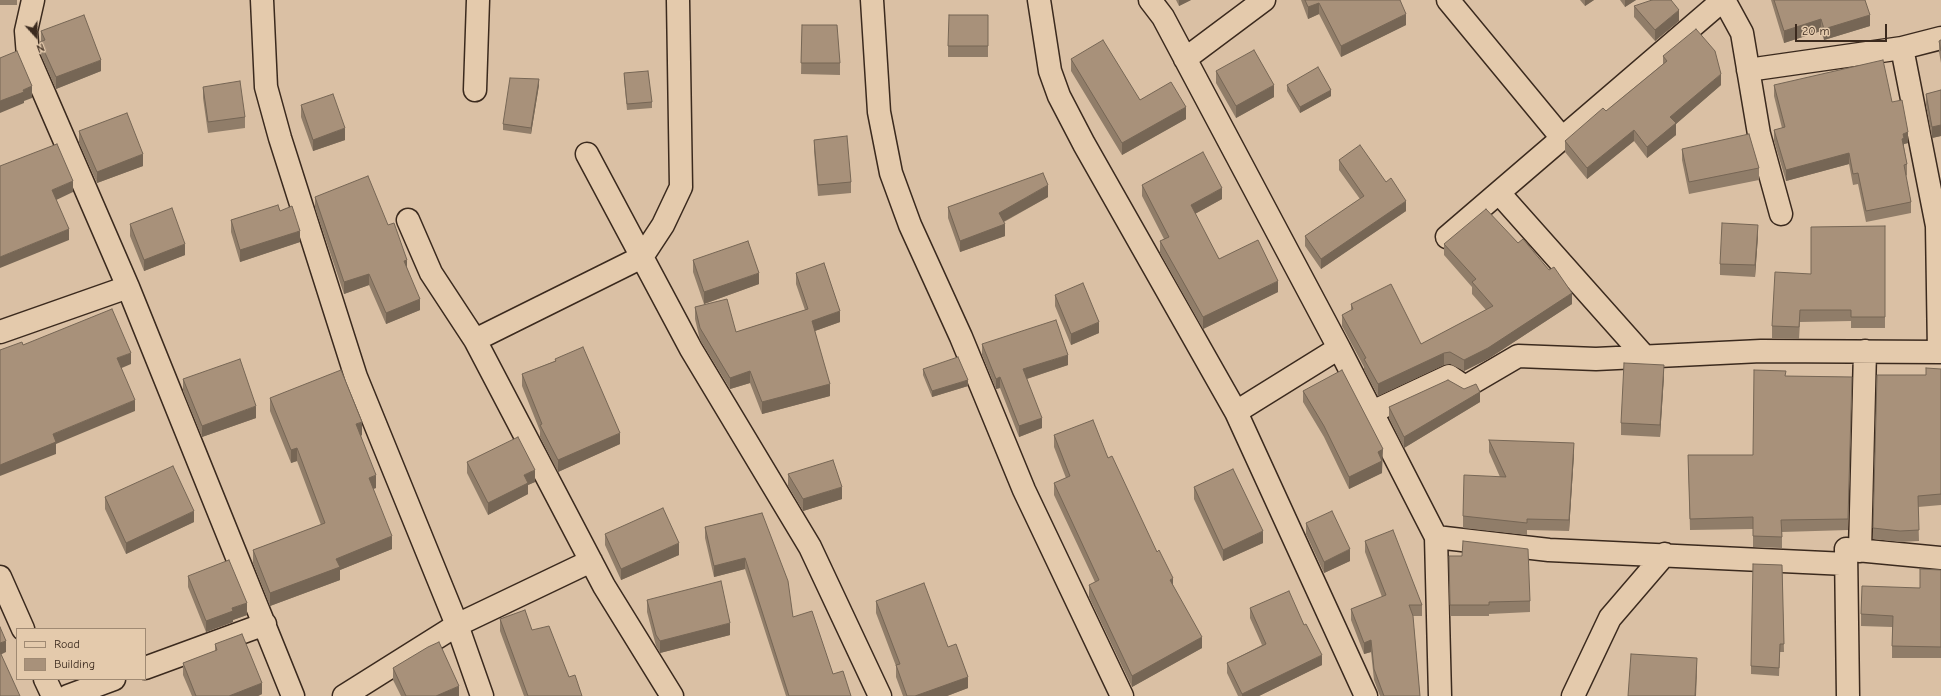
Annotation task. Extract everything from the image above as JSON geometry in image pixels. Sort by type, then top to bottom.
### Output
[{"type":"street","points":[[33,0],[26,31],[28,56],[128,287],[293,696]]},
{"type":"street","points":[[262,0],[266,87],[280,138],[356,377],[458,625],[482,696]]},
{"type":"street","points":[[475,90],[478,0]]},
{"type":"street","points":[[475,340],[642,257],[663,225],[682,187],[678,0]]},
{"type":"street","points":[[872,0],[879,112],[891,173],[910,226],[961,337],[1024,490],[1122,696]]},
{"type":"street","points":[[1039,0],[1050,70],[1059,96],[1084,144],[1236,412],[1366,696]]},
{"type":"street","points":[[1150,0],[1163,17],[1339,348],[1436,537],[1440,696]]},
{"type":"street","points":[[1185,59],[1264,0]]},
{"type":"street","points":[[1448,0],[1562,138]]},
{"type":"street","points":[[1447,237],[1724,0],[1742,33],[1759,134],[1781,214]]},
{"type":"street","points":[[1748,70],[1902,48],[1941,38]]},
{"type":"street","points":[[1372,412],[1449,376],[1465,387],[1518,356],[1596,359],[1762,351],[1940,352],[1937,226],[1902,48]]},
{"type":"street","points":[[587,154],[691,349],[810,547],[880,696]]},
{"type":"street","points":[[1498,193],[1645,356]]},
{"type":"street","points":[[408,220],[431,274],[475,340],[591,561],[620,613],[672,696]]},
{"type":"street","points":[[0,332],[128,287]]},
{"type":"street","points":[[1236,412],[1339,348]]},
{"type":"street","points":[[1848,696],[1853,557],[1865,351]]},
{"type":"street","points":[[1436,537],[1549,550],[1665,554],[1941,558]]},
{"type":"street","points":[[1574,696],[1610,618],[1665,554]]},
{"type":"street","points":[[344,696],[458,625],[591,561]]},
{"type":"street","points":[[0,577],[23,628]]},
{"type":"street","points":[[146,668],[265,624]]},
{"type":"street","points":[[45,680],[53,696]]},
{"type":"street","points":[[68,696],[111,680]]},
{"type":"building","points":[[1305,0],[1400,0],[1406,14],[1341,46],[1319,3],[1308,7]]},
{"type":"building","points":[[1652,0],[1671,0],[1679,10],[1655,30],[1634,6]]},
{"type":"building","points":[[1774,0],[1865,0],[1870,15],[1824,29],[1821,19],[1784,31]]},
{"type":"building","points":[[84,15],[101,60],[56,77],[40,42],[45,40],[41,31]]},
{"type":"building","points":[[949,15],[988,15],[988,46],[948,46]]},
{"type":"building","points":[[802,25],[837,25],[840,63],[801,63]]},
{"type":"building","points":[[1696,29],[1715,51],[1721,74],[1670,117],[1676,123],[1647,147],[1634,130],[1587,168],[1565,141],[1603,108],[1606,111],[1667,61],[1663,56]]},
{"type":"building","points":[[1103,40],[1140,100],[1171,82],[1186,107],[1122,143],[1071,59]]},
{"type":"building","points":[[1941,40],[1941,51],[1939,41]]},
{"type":"building","points":[[1254,50],[1274,85],[1236,106],[1216,71]]},
{"type":"building","points":[[17,51],[32,86],[23,90],[24,92],[0,101],[0,58]]},
{"type":"building","points":[[1883,60],[1892,102],[1902,100],[1908,132],[1903,134],[1904,138],[1902,139],[1907,164],[1904,165],[1911,202],[1866,211],[1858,173],[1853,174],[1849,153],[1786,170],[1774,130],[1785,127],[1774,85]]},
{"type":"building","points":[[1318,67],[1331,90],[1300,107],[1287,85]]},
{"type":"building","points":[[648,71],[652,102],[627,104],[624,73]]},
{"type":"building","points":[[510,78],[539,79],[531,128],[503,124]]},
{"type":"building","points":[[240,81],[245,117],[208,122],[203,87]]},
{"type":"building","points":[[1941,90],[1941,125],[1932,127],[1926,94]]},
{"type":"building","points":[[333,94],[345,128],[313,140],[301,105]]},
{"type":"building","points":[[127,113],[143,154],[97,172],[79,131]]},
{"type":"building","points":[[1749,134],[1759,168],[1689,182],[1682,149]]},
{"type":"building","points":[[847,136],[851,182],[818,185],[814,140]]},
{"type":"building","points":[[57,144],[73,181],[52,190],[69,229],[0,257],[0,166]]},
{"type":"building","points":[[1360,145],[1386,182],[1391,178],[1406,201],[1321,259],[1305,236],[1364,196],[1339,160]]},
{"type":"building","points":[[1203,152],[1222,188],[1191,205],[1219,259],[1258,240],[1278,281],[1203,317],[1160,241],[1169,237],[1142,185]]},
{"type":"building","points":[[1043,173],[1048,185],[999,213],[1005,224],[960,241],[948,207]]},
{"type":"building","points":[[368,176],[388,225],[394,223],[407,260],[404,261],[420,299],[386,313],[369,274],[344,282],[315,197]]},
{"type":"building","points":[[278,205],[280,211],[292,206],[300,231],[240,250],[231,220]]},
{"type":"building","points":[[172,208],[185,244],[144,260],[130,224]]},
{"type":"building","points":[[1486,209],[1518,243],[1523,239],[1549,270],[1554,267],[1572,293],[1488,348],[1464,360],[1450,352],[1444,353],[1378,384],[1364,359],[1366,358],[1342,315],[1353,309],[1351,304],[1391,284],[1421,344],[1493,306],[1472,282],[1476,279],[1444,244]]},
{"type":"building","points":[[1722,223],[1758,225],[1755,265],[1720,264]]},
{"type":"building","points":[[1885,226],[1885,317],[1851,317],[1851,310],[1800,310],[1799,327],[1772,326],[1775,272],[1811,274],[1811,227]]},
{"type":"building","points":[[748,241],[759,273],[704,292],[693,260]]},
{"type":"building","points":[[824,263],[840,311],[812,321],[830,384],[762,402],[750,371],[730,378],[700,328],[695,307],[727,299],[736,332],[808,309],[796,273]]},
{"type":"building","points":[[1083,283],[1099,322],[1071,334],[1055,295]]},
{"type":"building","points":[[112,309],[131,353],[117,358],[135,400],[53,434],[56,442],[0,465],[0,350],[22,342],[23,345]]},
{"type":"building","points":[[1056,320],[1068,355],[1023,369],[1042,418],[1019,426],[1000,377],[996,379],[982,344]]},
{"type":"building","points":[[583,347],[620,433],[558,460],[540,425],[542,424],[522,374],[556,361],[555,359]]},
{"type":"building","points":[[958,357],[968,380],[932,391],[923,369]]},
{"type":"building","points":[[240,359],[256,406],[202,426],[183,379]]},
{"type":"building","points":[[1624,363],[1664,365],[1660,425],[1621,423]]},
{"type":"building","points":[[1926,368],[1941,369],[1941,494],[1918,496],[1919,530],[1900,531],[1873,528],[1877,375],[1926,375]]},
{"type":"building","points":[[341,370],[362,422],[356,424],[376,475],[369,478],[392,536],[336,559],[340,567],[270,593],[253,550],[325,523],[297,448],[291,450],[270,398]]},
{"type":"building","points":[[1342,370],[1383,449],[1378,452],[1382,461],[1349,477],[1324,426],[1303,391]]},
{"type":"building","points":[[1754,370],[1786,371],[1785,376],[1852,377],[1848,519],[1781,520],[1782,537],[1753,536],[1753,517],[1690,519],[1688,455],[1753,455]]},
{"type":"building","points":[[1448,380],[1464,389],[1476,384],[1480,392],[1404,437],[1389,407]]},
{"type":"building","points":[[1093,420],[1108,458],[1112,456],[1157,552],[1159,550],[1173,578],[1170,580],[1202,637],[1132,676],[1089,585],[1099,580],[1054,483],[1070,476],[1054,435]]},
{"type":"building","points":[[518,437],[535,470],[524,475],[528,483],[488,503],[467,462]]},
{"type":"building","points":[[1489,440],[1574,443],[1569,520],[1527,519],[1527,523],[1463,516],[1464,475],[1506,477]]},
{"type":"building","points":[[833,460],[842,487],[803,499],[788,474]]},
{"type":"building","points":[[173,466],[194,511],[126,543],[105,497]]},
{"type":"building","points":[[1233,469],[1263,531],[1223,550],[1194,487]]},
{"type":"building","points":[[663,508],[679,543],[621,569],[605,534]]},
{"type":"building","points":[[1332,511],[1350,549],[1324,562],[1306,523]]},
{"type":"building","points":[[762,513],[788,581],[793,617],[812,611],[833,674],[843,671],[851,696],[789,696],[745,558],[714,566],[705,527]]},
{"type":"building","points":[[1393,530],[1422,605],[1409,605],[1413,616],[1420,696],[1384,696],[1374,669],[1371,640],[1364,643],[1351,609],[1386,595],[1365,541]]},
{"type":"building","points":[[1463,541],[1528,549],[1530,601],[1489,602],[1489,605],[1450,605],[1449,556],[1462,556]]},
{"type":"building","points":[[229,560],[247,603],[232,608],[233,611],[206,621],[188,576]]},
{"type":"building","points":[[1753,564],[1782,565],[1784,644],[1780,644],[1779,668],[1751,666]]},
{"type":"building","points":[[1920,569],[1941,570],[1941,647],[1892,646],[1893,616],[1861,614],[1862,586],[1920,588]]},
{"type":"building","points":[[721,581],[730,623],[660,641],[656,635],[647,600]]},
{"type":"building","points":[[924,583],[948,647],[956,644],[968,677],[915,696],[907,696],[896,665],[900,664],[876,601]]},
{"type":"building","points":[[1289,591],[1304,625],[1306,624],[1322,655],[1242,694],[1227,663],[1266,644],[1250,608]]},
{"type":"building","points":[[525,610],[532,630],[549,626],[569,677],[575,675],[582,696],[528,696],[500,619]]},
{"type":"building","points":[[0,627],[6,641],[0,643]]},
{"type":"building","points":[[242,634],[262,683],[229,696],[196,696],[183,663],[217,650],[215,644]]},
{"type":"building","points":[[439,642],[459,686],[436,696],[406,696],[393,668]]},
{"type":"building","points":[[0,652],[20,696],[0,696]]},
{"type":"building","points":[[1631,654],[1697,658],[1695,696],[1628,696]]}]
